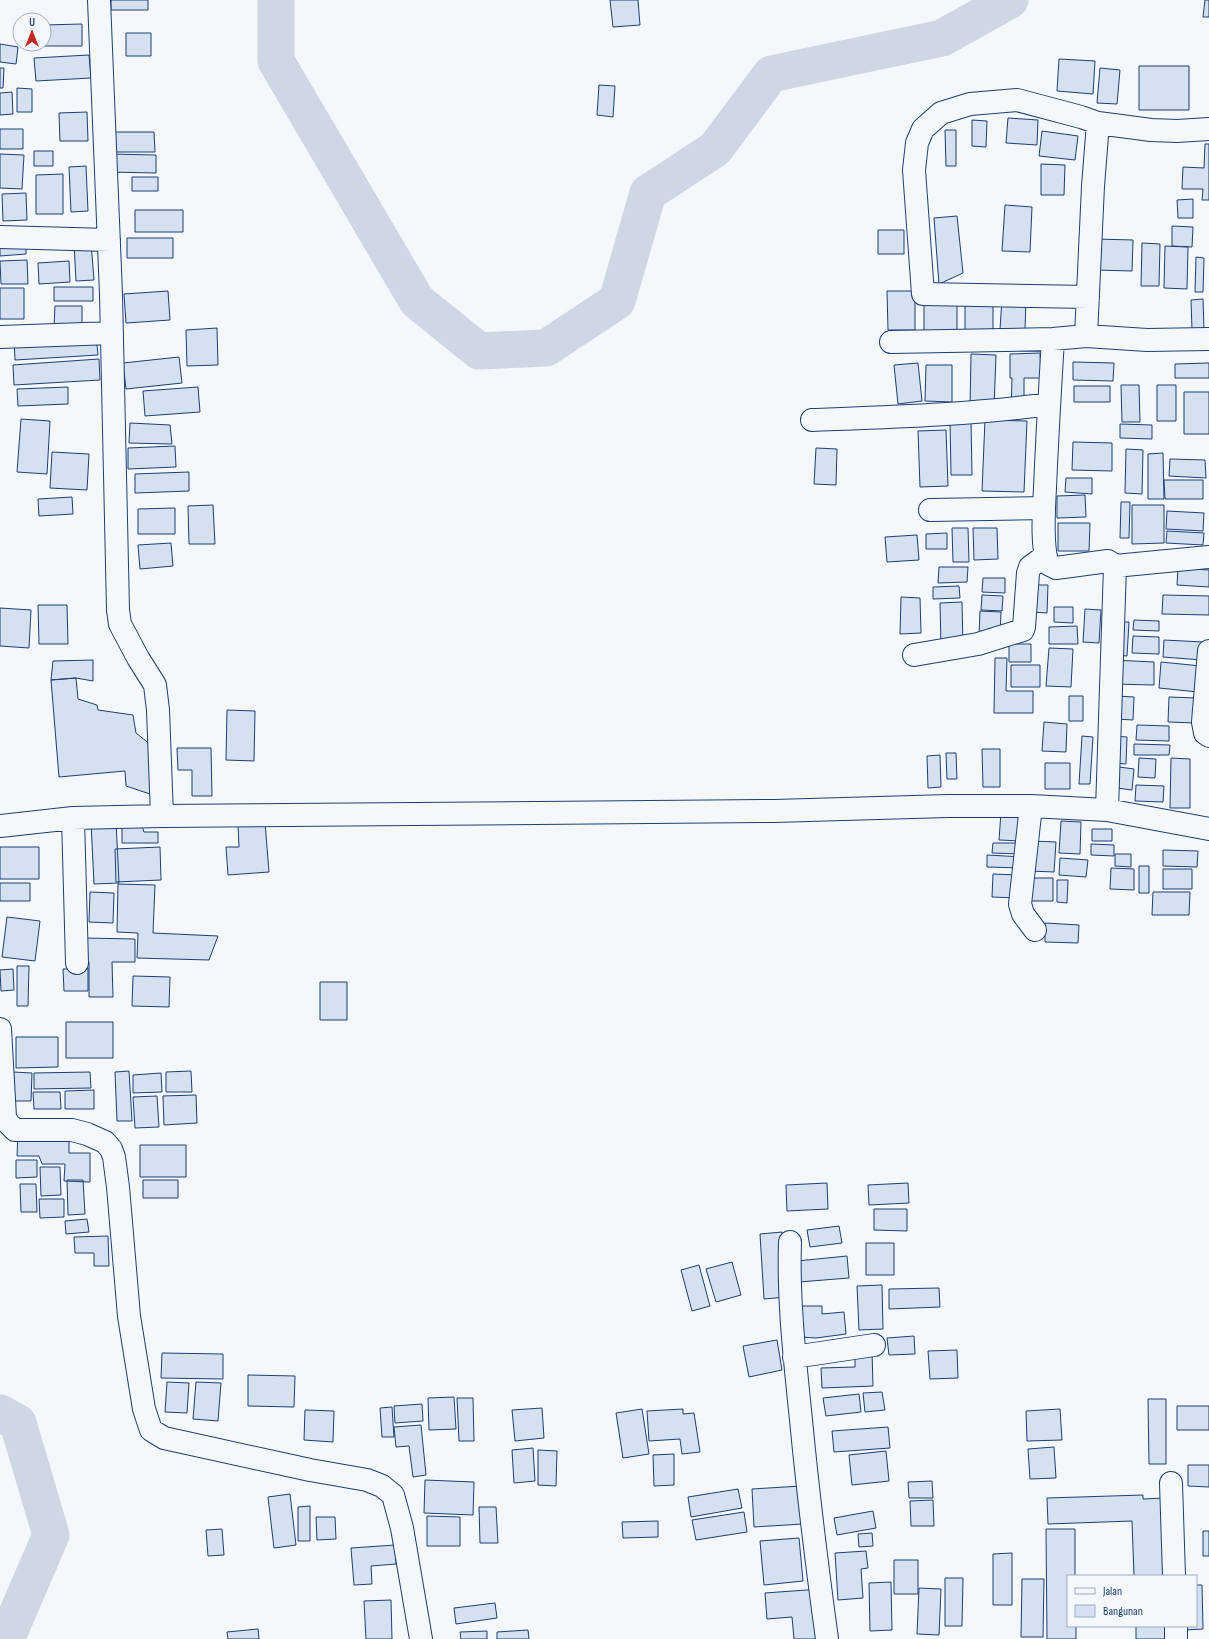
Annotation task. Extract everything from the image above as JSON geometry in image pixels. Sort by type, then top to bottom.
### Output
[{"type":"street","points":[[99,0],[112,333],[118,610],[120,624],[138,658],[155,685],[158,710],[162,816]]},
{"type":"street","points":[[1088,297],[923,294],[914,170],[917,143],[923,129],[941,113],[970,104],[1017,100],[1082,117],[1098,123],[1151,130],[1184,131],[1209,129]]},
{"type":"street","points":[[1086,336],[1093,186],[1098,123]]},
{"type":"street","points":[[0,237],[109,240]]},
{"type":"street","points":[[0,337],[112,333]]},
{"type":"street","points":[[891,342],[1053,340],[1086,336],[1147,340],[1209,339]]},
{"type":"street","points":[[1053,340],[1044,508],[1045,556],[1048,564],[1056,568],[1108,561],[1115,566],[1209,557]]},
{"type":"street","points":[[812,420],[920,416],[1021,408],[1049,404]]},
{"type":"street","points":[[930,510],[1044,508]]},
{"type":"street","points":[[914,655],[978,644],[1023,630],[1028,573],[1030,567],[1045,556]]},
{"type":"street","points":[[1107,810],[1115,566]]},
{"type":"street","points":[[1209,651],[1203,722],[1205,733],[1209,736]]},
{"type":"street","points":[[0,826],[73,818],[162,816],[774,811],[948,806],[1031,806],[1107,810],[1209,829]]},
{"type":"street","points":[[1031,806],[1020,904],[1023,914],[1035,930]]},
{"type":"street","points":[[73,818],[77,963]]},
{"type":"street","points":[[0,1031],[5,1117],[8,1124],[15,1130],[72,1130],[87,1134],[106,1142],[111,1149],[114,1157],[118,1187],[130,1316],[144,1409],[151,1430],[164,1438],[310,1470],[367,1480],[382,1486],[393,1495],[402,1528],[420,1639]]},
{"type":"street","points":[[790,1242],[789,1278],[794,1357],[814,1548],[826,1639]]},
{"type":"street","points":[[794,1357],[874,1345]]},
{"type":"street","points":[[1171,1483],[1174,1575]]},
{"type":"street","points":[[1176,1627],[1176,1639]]},
{"type":"building","points":[[111,0],[148,0],[148,10],[111,10]]},
{"type":"building","points":[[610,0],[638,0],[640,25],[613,27]]},
{"type":"building","points":[[1205,0],[1209,0],[1209,17],[1203,17]]},
{"type":"building","points":[[82,24],[82,46],[52,46],[52,25]]},
{"type":"building","points":[[126,33],[151,33],[151,56],[126,56]]},
{"type":"building","points":[[0,44],[12,46],[12,52],[17,52],[16,64],[0,62]]},
{"type":"building","points":[[89,55],[91,78],[36,81],[34,58]]},
{"type":"building","points":[[1059,59],[1095,61],[1093,94],[1057,91]]},
{"type":"building","points":[[1139,66],[1189,66],[1189,110],[1139,110]]},
{"type":"building","points":[[0,68],[4,68],[3,88],[0,88]]},
{"type":"building","points":[[1100,68],[1120,70],[1117,104],[1097,103]]},
{"type":"building","points":[[599,85],[615,86],[613,117],[597,115]]},
{"type":"building","points":[[17,88],[32,89],[32,112],[17,112]]},
{"type":"building","points":[[12,92],[13,114],[0,115],[0,93]]},
{"type":"building","points":[[87,112],[88,141],[60,141],[59,113]]},
{"type":"building","points":[[1008,118],[1038,120],[1037,145],[1006,143]]},
{"type":"building","points":[[972,120],[987,121],[986,147],[972,146]]},
{"type":"building","points":[[0,129],[23,129],[23,149],[0,149]]},
{"type":"building","points":[[945,130],[956,130],[956,166],[946,166]]},
{"type":"building","points":[[1042,131],[1078,136],[1075,160],[1039,156]]},
{"type":"building","points":[[110,132],[154,132],[155,152],[110,152]]},
{"type":"building","points":[[1205,144],[1209,144],[1209,200],[1202,200],[1203,189],[1182,189],[1183,167],[1204,168]]},
{"type":"building","points":[[34,151],[53,151],[53,166],[34,166]]},
{"type":"building","points":[[0,154],[24,155],[22,189],[0,188]]},
{"type":"building","points":[[110,154],[156,155],[156,173],[109,172]]},
{"type":"building","points":[[1041,164],[1065,165],[1064,195],[1041,195]]},
{"type":"building","points":[[86,166],[88,211],[71,212],[69,167]]},
{"type":"building","points":[[63,174],[63,214],[36,214],[36,175]]},
{"type":"building","points":[[132,177],[158,177],[158,191],[132,191]]},
{"type":"building","points":[[26,193],[27,220],[3,221],[2,194]]},
{"type":"building","points":[[1193,199],[1193,218],[1178,218],[1177,200]]},
{"type":"building","points":[[1005,205],[1032,207],[1030,252],[1002,251]]},
{"type":"building","points":[[135,210],[183,210],[183,232],[135,232]]},
{"type":"building","points":[[957,216],[963,273],[939,284],[934,218]]},
{"type":"building","points":[[1172,226],[1193,227],[1192,247],[1172,246]]},
{"type":"building","points":[[878,230],[904,230],[904,254],[878,254]]},
{"type":"building","points":[[127,238],[173,238],[173,258],[127,258]]},
{"type":"building","points":[[1096,239],[1133,240],[1132,271],[1095,270]]},
{"type":"building","points":[[26,241],[26,254],[0,256],[0,242]]},
{"type":"building","points":[[91,242],[94,280],[76,281],[74,243]]},
{"type":"building","points":[[1142,243],[1160,244],[1159,286],[1141,286]]},
{"type":"building","points":[[1165,246],[1188,247],[1187,289],[1164,288]]},
{"type":"building","points":[[1196,257],[1204,258],[1203,292],[1195,292]]},
{"type":"building","points":[[27,260],[28,284],[1,284],[0,261]]},
{"type":"building","points":[[69,261],[70,282],[39,284],[38,263]]},
{"type":"building","points":[[54,287],[93,287],[93,301],[54,301]]},
{"type":"building","points":[[0,288],[24,288],[24,319],[0,319]]},
{"type":"building","points":[[168,291],[170,320],[126,323],[124,294]]},
{"type":"building","points":[[887,291],[915,291],[915,330],[888,330]]},
{"type":"building","points":[[965,298],[993,298],[993,337],[965,337]]},
{"type":"building","points":[[1002,299],[1026,300],[1025,330],[1000,329]]},
{"type":"building","points":[[1203,299],[1204,330],[1192,330],[1191,300]]},
{"type":"building","points":[[924,301],[957,302],[957,336],[924,336]]},
{"type":"building","points":[[55,306],[82,306],[82,327],[54,327]]},
{"type":"building","points":[[217,328],[218,365],[187,366],[186,330]]},
{"type":"building","points":[[96,335],[98,355],[15,360],[14,339]]},
{"type":"building","points":[[1040,353],[1041,378],[1024,378],[1024,416],[1011,415],[1012,378],[1010,378],[1010,354]]},
{"type":"building","points":[[971,354],[996,355],[994,408],[970,408]]},
{"type":"building","points":[[179,357],[182,383],[126,389],[123,363]]},
{"type":"building","points":[[99,359],[100,380],[14,385],[13,365]]},
{"type":"building","points":[[1073,362],[1114,363],[1113,381],[1073,380]]},
{"type":"building","points":[[918,363],[922,401],[898,404],[894,365]]},
{"type":"building","points":[[1209,363],[1209,378],[1175,378],[1175,364]]},
{"type":"building","points":[[926,365],[952,365],[952,402],[925,401]]},
{"type":"building","points":[[1121,385],[1139,385],[1140,422],[1122,422]]},
{"type":"building","points":[[1157,385],[1176,385],[1176,421],[1157,421]]},
{"type":"building","points":[[1074,386],[1110,386],[1110,402],[1074,402]]},
{"type":"building","points":[[68,387],[68,404],[18,406],[17,389]]},
{"type":"building","points":[[198,387],[200,412],[145,416],[143,391]]},
{"type":"building","points":[[1184,392],[1209,392],[1209,434],[1184,434]]},
{"type":"building","points":[[21,419],[50,421],[47,474],[17,472]]},
{"type":"building","points":[[985,420],[1027,421],[1024,492],[982,491]]},
{"type":"building","points":[[971,421],[972,475],[951,475],[950,422]]},
{"type":"building","points":[[130,423],[170,425],[172,444],[129,443]]},
{"type":"building","points":[[1120,424],[1152,425],[1152,439],[1120,438]]},
{"type":"building","points":[[946,430],[948,486],[920,487],[918,431]]},
{"type":"building","points":[[1073,442],[1112,443],[1112,471],[1072,470]]},
{"type":"building","points":[[175,446],[176,467],[128,469],[128,448]]},
{"type":"building","points":[[816,448],[837,449],[836,485],[814,484]]},
{"type":"building","points":[[1126,449],[1143,450],[1142,494],[1125,493]]},
{"type":"building","points":[[52,452],[89,454],[87,490],[50,488]]},
{"type":"building","points":[[1163,453],[1164,499],[1148,499],[1148,454]]},
{"type":"building","points":[[1170,459],[1205,460],[1206,478],[1169,476]]},
{"type":"building","points":[[189,472],[189,491],[135,493],[135,474]]},
{"type":"building","points":[[1066,478],[1092,478],[1092,494],[1065,492]]},
{"type":"building","points":[[1164,480],[1203,480],[1203,499],[1165,499]]},
{"type":"building","points":[[1085,495],[1086,517],[1057,518],[1057,496]]},
{"type":"building","points":[[72,497],[73,514],[39,516],[38,499]]},
{"type":"building","points":[[1121,502],[1130,502],[1129,538],[1120,538]]},
{"type":"building","points":[[213,505],[215,544],[189,544],[188,506]]},
{"type":"building","points":[[1132,505],[1164,505],[1164,543],[1132,544]]},
{"type":"building","points":[[175,508],[175,534],[138,534],[138,509]]},
{"type":"building","points":[[1167,511],[1204,513],[1203,531],[1166,529]]},
{"type":"building","points":[[1058,523],[1090,523],[1089,551],[1058,551]]},
{"type":"building","points":[[952,528],[968,528],[969,562],[953,562]]},
{"type":"building","points":[[973,528],[997,528],[998,559],[974,560]]},
{"type":"building","points":[[1167,531],[1204,533],[1203,545],[1166,543]]},
{"type":"building","points":[[947,533],[947,549],[926,549],[926,534]]},
{"type":"building","points":[[917,535],[919,560],[887,562],[885,537]]},
{"type":"building","points":[[171,543],[173,566],[140,569],[138,545]]},
{"type":"building","points":[[939,567],[968,567],[967,582],[938,583]]},
{"type":"building","points":[[1178,568],[1209,570],[1209,587],[1177,585]]},
{"type":"building","points":[[983,578],[1005,578],[1005,593],[982,592]]},
{"type":"building","points":[[1031,585],[1048,585],[1047,613],[1031,612]]},
{"type":"building","points":[[959,586],[960,598],[933,599],[933,587]]},
{"type":"building","points":[[982,595],[1003,596],[1002,611],[981,610]]},
{"type":"building","points":[[1163,595],[1209,596],[1209,615],[1162,614]]},
{"type":"building","points":[[901,597],[920,598],[921,633],[900,634]]},
{"type":"building","points":[[962,602],[963,647],[941,647],[940,603]]},
{"type":"building","points":[[38,605],[67,605],[68,644],[39,644]]},
{"type":"building","points":[[1054,607],[1073,607],[1073,623],[1054,622]]},
{"type":"building","points":[[0,608],[31,610],[29,648],[0,646]]},
{"type":"building","points":[[1085,609],[1101,610],[1099,643],[1083,642]]},
{"type":"building","points":[[980,611],[1001,612],[1000,636],[979,635]]},
{"type":"building","points":[[1134,620],[1159,621],[1159,631],[1133,630]]},
{"type":"building","points":[[1117,622],[1129,622],[1127,656],[1115,655]]},
{"type":"building","points":[[1077,626],[1078,644],[1049,644],[1049,627]]},
{"type":"building","points":[[1133,636],[1159,637],[1159,654],[1132,653]]},
{"type":"building","points":[[1164,640],[1203,642],[1202,660],[1163,657]]},
{"type":"building","points":[[1009,644],[1031,644],[1031,662],[1009,662]]},
{"type":"building","points":[[1049,648],[1073,649],[1071,687],[1046,686]]},
{"type":"building","points":[[995,658],[1007,658],[1006,691],[1033,691],[1033,713],[994,713]]},
{"type":"building","points":[[93,660],[93,681],[76,678],[51,680],[53,661]]},
{"type":"building","points":[[1112,660],[1154,662],[1154,685],[1112,684]]},
{"type":"building","points":[[1161,662],[1201,666],[1198,692],[1159,688]]},
{"type":"building","points":[[1011,665],[1040,665],[1040,687],[1011,687]]},
{"type":"building","points":[[76,678],[78,699],[97,705],[98,710],[133,715],[136,733],[151,745],[150,794],[126,786],[125,771],[59,777],[51,680]]},
{"type":"building","points":[[1069,696],[1083,696],[1083,721],[1069,721]]},
{"type":"building","points":[[1117,696],[1134,697],[1133,720],[1116,719]]},
{"type":"building","points":[[1169,697],[1196,698],[1196,723],[1168,722]]},
{"type":"building","points":[[227,710],[255,711],[254,761],[226,760]]},
{"type":"building","points":[[1044,722],[1067,724],[1066,752],[1042,751]]},
{"type":"building","points":[[1137,725],[1169,726],[1169,741],[1136,740]]},
{"type":"building","points":[[1082,736],[1093,737],[1090,784],[1079,784]]},
{"type":"building","points":[[1113,736],[1127,737],[1126,764],[1113,763]]},
{"type":"building","points":[[1134,744],[1170,745],[1169,755],[1134,755]]},
{"type":"building","points":[[177,748],[211,748],[212,796],[192,796],[192,770],[178,770]]},
{"type":"building","points":[[982,749],[1000,749],[1000,787],[983,787]]},
{"type":"building","points":[[946,753],[956,753],[957,779],[947,779]]},
{"type":"building","points":[[940,755],[941,787],[928,788],[927,756]]},
{"type":"building","points":[[1139,758],[1156,759],[1155,778],[1138,777]]},
{"type":"building","points":[[1171,758],[1190,759],[1190,808],[1170,808]]},
{"type":"building","points":[[1045,763],[1070,763],[1070,789],[1045,789]]},
{"type":"building","points":[[1111,766],[1134,769],[1132,790],[1109,787]]},
{"type":"building","points":[[1136,785],[1164,786],[1163,802],[1135,801]]},
{"type":"building","points":[[1001,812],[1023,813],[1021,841],[999,840]]},
{"type":"building","points":[[116,821],[119,883],[94,884],[91,822]]},
{"type":"building","points":[[1061,821],[1081,822],[1080,854],[1059,853]]},
{"type":"building","points":[[265,822],[269,872],[228,875],[226,847],[239,847],[238,824]]},
{"type":"building","points":[[122,823],[141,823],[144,832],[158,832],[158,843],[122,843]]},
{"type":"building","points":[[1092,829],[1112,829],[1112,841],[1092,841]]},
{"type":"building","points":[[1032,841],[1056,842],[1054,872],[1030,871]]},
{"type":"building","points":[[993,843],[1022,843],[1021,854],[992,853]]},
{"type":"building","points":[[1091,844],[1114,845],[1114,856],[1091,855]]},
{"type":"building","points":[[0,847],[39,847],[39,879],[0,879]]},
{"type":"building","points":[[160,847],[161,880],[116,882],[115,849]]},
{"type":"building","points":[[1163,850],[1198,851],[1197,867],[1163,866]]},
{"type":"building","points":[[1115,854],[1131,854],[1131,867],[1115,866]]},
{"type":"building","points":[[987,855],[1023,857],[1023,868],[987,867]]},
{"type":"building","points":[[1060,858],[1088,860],[1086,877],[1059,875]]},
{"type":"building","points":[[1139,866],[1149,866],[1149,893],[1139,893]]},
{"type":"building","points":[[1111,868],[1134,869],[1134,890],[1110,889]]},
{"type":"building","points":[[1163,869],[1192,869],[1192,889],[1163,889]]},
{"type":"building","points":[[993,874],[1018,875],[1017,898],[992,897]]},
{"type":"building","points":[[1029,878],[1053,878],[1053,901],[1028,901]]},
{"type":"building","points":[[1057,880],[1068,880],[1067,903],[1057,902]]},
{"type":"building","points":[[0,883],[30,883],[30,901],[0,901]]},
{"type":"building","points":[[118,884],[155,885],[153,933],[218,936],[209,960],[137,958],[138,933],[117,932]]},
{"type":"building","points":[[90,892],[114,893],[113,923],[89,922]]},
{"type":"building","points":[[1153,892],[1190,892],[1189,915],[1152,915]]},
{"type":"building","points":[[7,917],[40,921],[35,961],[2,957]]},
{"type":"building","points":[[1045,923],[1079,925],[1078,943],[1045,942]]},
{"type":"building","points":[[84,938],[135,939],[135,962],[112,962],[113,997],[89,997],[89,962],[84,962]]},
{"type":"building","points":[[17,966],[29,966],[28,1006],[17,1006]]},
{"type":"building","points":[[88,968],[88,991],[64,991],[63,969]]},
{"type":"building","points":[[13,969],[14,990],[1,991],[0,970]]},
{"type":"building","points":[[133,976],[170,977],[169,1007],[132,1006]]},
{"type":"building","points":[[320,982],[347,982],[347,1020],[320,1020]]},
{"type":"building","points":[[66,1022],[113,1022],[113,1058],[66,1058]]},
{"type":"building","points":[[16,1037],[58,1037],[58,1067],[16,1068]]},
{"type":"building","points":[[129,1071],[132,1121],[117,1121],[115,1072]]},
{"type":"building","points":[[191,1071],[192,1092],[166,1092],[166,1072]]},
{"type":"building","points":[[13,1072],[32,1073],[31,1101],[12,1101]]},
{"type":"building","points":[[90,1072],[91,1088],[34,1089],[34,1073]]},
{"type":"building","points":[[161,1073],[162,1092],[133,1093],[133,1075]]},
{"type":"building","points":[[94,1090],[94,1109],[65,1109],[65,1091]]},
{"type":"building","points":[[33,1092],[60,1092],[61,1109],[34,1109]]},
{"type":"building","points":[[196,1095],[197,1123],[164,1125],[163,1096]]},
{"type":"building","points":[[157,1096],[159,1127],[135,1128],[133,1097]]},
{"type":"building","points":[[18,1134],[69,1135],[69,1153],[90,1153],[90,1182],[64,1181],[65,1164],[42,1164],[39,1156],[17,1156]]},
{"type":"building","points":[[140,1145],[186,1145],[186,1177],[140,1177]]},
{"type":"building","points":[[16,1160],[37,1160],[37,1177],[16,1178]]},
{"type":"building","points":[[40,1167],[60,1167],[61,1195],[41,1196]]},
{"type":"building","points":[[67,1180],[83,1180],[85,1214],[68,1215]]},
{"type":"building","points":[[143,1180],[178,1180],[178,1198],[143,1198]]},
{"type":"building","points":[[827,1183],[828,1209],[787,1211],[786,1185]]},
{"type":"building","points":[[908,1183],[909,1203],[869,1205],[868,1185]]},
{"type":"building","points":[[20,1184],[36,1184],[37,1212],[21,1212]]},
{"type":"building","points":[[39,1199],[64,1199],[64,1217],[40,1218]]},
{"type":"building","points":[[874,1209],[907,1209],[907,1231],[874,1230]]},
{"type":"building","points":[[87,1219],[89,1232],[66,1234],[65,1221]]},
{"type":"building","points":[[839,1226],[842,1243],[810,1247],[807,1230]]},
{"type":"building","points":[[782,1232],[787,1297],[764,1299],[760,1234]]},
{"type":"building","points":[[108,1236],[109,1266],[94,1266],[94,1253],[75,1253],[74,1237]]},
{"type":"building","points":[[866,1243],[894,1243],[894,1275],[866,1275]]},
{"type":"building","points":[[847,1256],[849,1278],[799,1282],[797,1261]]},
{"type":"building","points":[[732,1262],[741,1295],[716,1302],[706,1269]]},
{"type":"building","points":[[699,1265],[710,1306],[692,1311],[681,1270]]},
{"type":"building","points":[[882,1285],[883,1329],[859,1330],[857,1286]]},
{"type":"building","points":[[939,1288],[940,1307],[889,1309],[889,1289]]},
{"type":"building","points":[[801,1306],[822,1306],[822,1314],[844,1312],[846,1334],[816,1338],[801,1337]]},
{"type":"building","points":[[914,1336],[915,1354],[889,1355],[887,1338]]},
{"type":"building","points":[[777,1340],[782,1370],[749,1377],[743,1346]]},
{"type":"building","points":[[957,1350],[958,1378],[930,1379],[928,1351]]},
{"type":"building","points":[[855,1351],[872,1351],[873,1386],[822,1388],[821,1368],[855,1367]]},
{"type":"building","points":[[162,1353],[223,1354],[223,1379],[161,1378]]},
{"type":"building","points":[[248,1375],[295,1376],[294,1407],[248,1406]]},
{"type":"building","points":[[167,1382],[189,1383],[187,1413],[165,1412]]},
{"type":"building","points":[[196,1382],[221,1383],[218,1421],[193,1419]]},
{"type":"building","points":[[882,1392],[885,1410],[865,1412],[863,1393]]},
{"type":"building","points":[[859,1394],[861,1412],[826,1416],[823,1398]]},
{"type":"building","points":[[454,1397],[456,1429],[429,1430],[428,1398]]},
{"type":"building","points":[[457,1398],[473,1398],[474,1441],[459,1441]]},
{"type":"building","points":[[1148,1399],[1166,1399],[1166,1464],[1149,1464]]},
{"type":"building","points":[[422,1404],[423,1421],[395,1423],[394,1406]]},
{"type":"building","points":[[1177,1406],[1209,1406],[1209,1430],[1177,1430]]},
{"type":"building","points":[[392,1407],[394,1437],[382,1437],[380,1408]]},
{"type":"building","points":[[542,1408],[544,1438],[515,1441],[512,1410]]},
{"type":"building","points":[[642,1409],[649,1454],[623,1458],[616,1413]]},
{"type":"building","points":[[683,1409],[683,1414],[694,1413],[700,1452],[682,1454],[680,1439],[649,1441],[647,1411]]},
{"type":"building","points":[[1060,1409],[1062,1440],[1027,1441],[1026,1411]]},
{"type":"building","points":[[305,1410],[334,1411],[333,1442],[304,1440]]},
{"type":"building","points":[[421,1425],[426,1475],[413,1477],[409,1446],[396,1447],[394,1427]]},
{"type":"building","points":[[888,1427],[890,1448],[834,1452],[832,1431]]},
{"type":"building","points":[[1054,1447],[1056,1478],[1030,1479],[1028,1449]]},
{"type":"building","points":[[533,1448],[535,1481],[514,1483],[512,1450]]},
{"type":"building","points":[[538,1450],[557,1451],[556,1486],[538,1485]]},
{"type":"building","points":[[886,1451],[889,1481],[852,1485],[849,1455]]},
{"type":"building","points":[[674,1454],[674,1485],[654,1486],[653,1455]]},
{"type":"building","points":[[1188,1465],[1209,1465],[1209,1487],[1188,1486]]},
{"type":"building","points":[[425,1480],[474,1482],[473,1515],[424,1513]]},
{"type":"building","points":[[932,1481],[933,1498],[909,1498],[908,1482]]},
{"type":"building","points":[[801,1486],[803,1524],[754,1527],[752,1489]]},
{"type":"building","points":[[738,1489],[742,1508],[691,1517],[688,1497]]},
{"type":"building","points":[[290,1494],[296,1545],[274,1548],[268,1497]]},
{"type":"building","points":[[1143,1495],[1143,1499],[1165,1498],[1168,1575],[1134,1575],[1132,1521],[1048,1524],[1047,1498]]},
{"type":"building","points":[[933,1500],[934,1526],[911,1526],[910,1501]]},
{"type":"building","points":[[310,1506],[310,1541],[298,1541],[298,1507]]},
{"type":"building","points":[[479,1507],[496,1507],[498,1543],[480,1543]]},
{"type":"building","points":[[873,1511],[876,1528],[837,1535],[834,1518]]},
{"type":"building","points":[[744,1512],[747,1532],[696,1540],[692,1520]]},
{"type":"building","points":[[427,1516],[460,1517],[460,1546],[427,1546]]},
{"type":"building","points":[[316,1517],[335,1517],[336,1539],[317,1540]]},
{"type":"building","points":[[658,1521],[658,1537],[623,1538],[622,1522]]},
{"type":"building","points":[[222,1529],[224,1555],[208,1556],[206,1530]]},
{"type":"building","points":[[1046,1529],[1075,1529],[1075,1575],[1067,1575],[1067,1627],[1076,1627],[1076,1639],[1047,1639]]},
{"type":"building","points":[[1203,1531],[1209,1531],[1209,1556],[1203,1556]]},
{"type":"building","points":[[872,1533],[873,1546],[859,1547],[858,1534]]},
{"type":"building","points":[[799,1538],[803,1581],[764,1585],[760,1541]]},
{"type":"building","points":[[395,1545],[396,1564],[371,1566],[372,1584],[354,1585],[351,1548]]},
{"type":"building","points":[[866,1551],[868,1568],[861,1569],[863,1598],[838,1600],[835,1553]]},
{"type":"building","points":[[1012,1553],[1012,1605],[993,1605],[993,1554]]},
{"type":"building","points":[[894,1560],[918,1560],[918,1594],[894,1594]]},
{"type":"building","points":[[945,1578],[963,1578],[962,1626],[945,1626]]},
{"type":"building","points":[[1022,1579],[1044,1579],[1043,1637],[1021,1637]]},
{"type":"building","points":[[891,1582],[892,1630],[870,1631],[869,1583]]},
{"type":"building","points":[[1197,1585],[1202,1585],[1203,1629],[1185,1630],[1185,1627],[1197,1627]]},
{"type":"building","points":[[919,1588],[941,1589],[939,1635],[917,1634]]},
{"type":"building","points":[[820,1589],[824,1639],[794,1639],[792,1617],[767,1619],[765,1593]]},
{"type":"building","points":[[391,1600],[392,1639],[366,1639],[364,1601]]},
{"type":"building","points":[[495,1603],[497,1618],[456,1624],[454,1608]]},
{"type":"building","points":[[1136,1627],[1170,1627],[1170,1639],[1136,1639]]},
{"type":"building","points":[[258,1629],[259,1639],[228,1639],[227,1632]]},
{"type":"building","points":[[528,1630],[529,1639],[497,1639],[497,1632]]},
{"type":"building","points":[[487,1631],[487,1639],[461,1639],[460,1632]]},
{"type":"waterway","points":[[276,0],[276,61],[417,301],[479,351],[546,348],[617,301],[648,193],[715,149],[771,74],[942,38],[1010,0]]},
{"type":"waterway","points":[[0,1413],[18,1423],[51,1535],[11,1628],[0,1635]]}]
